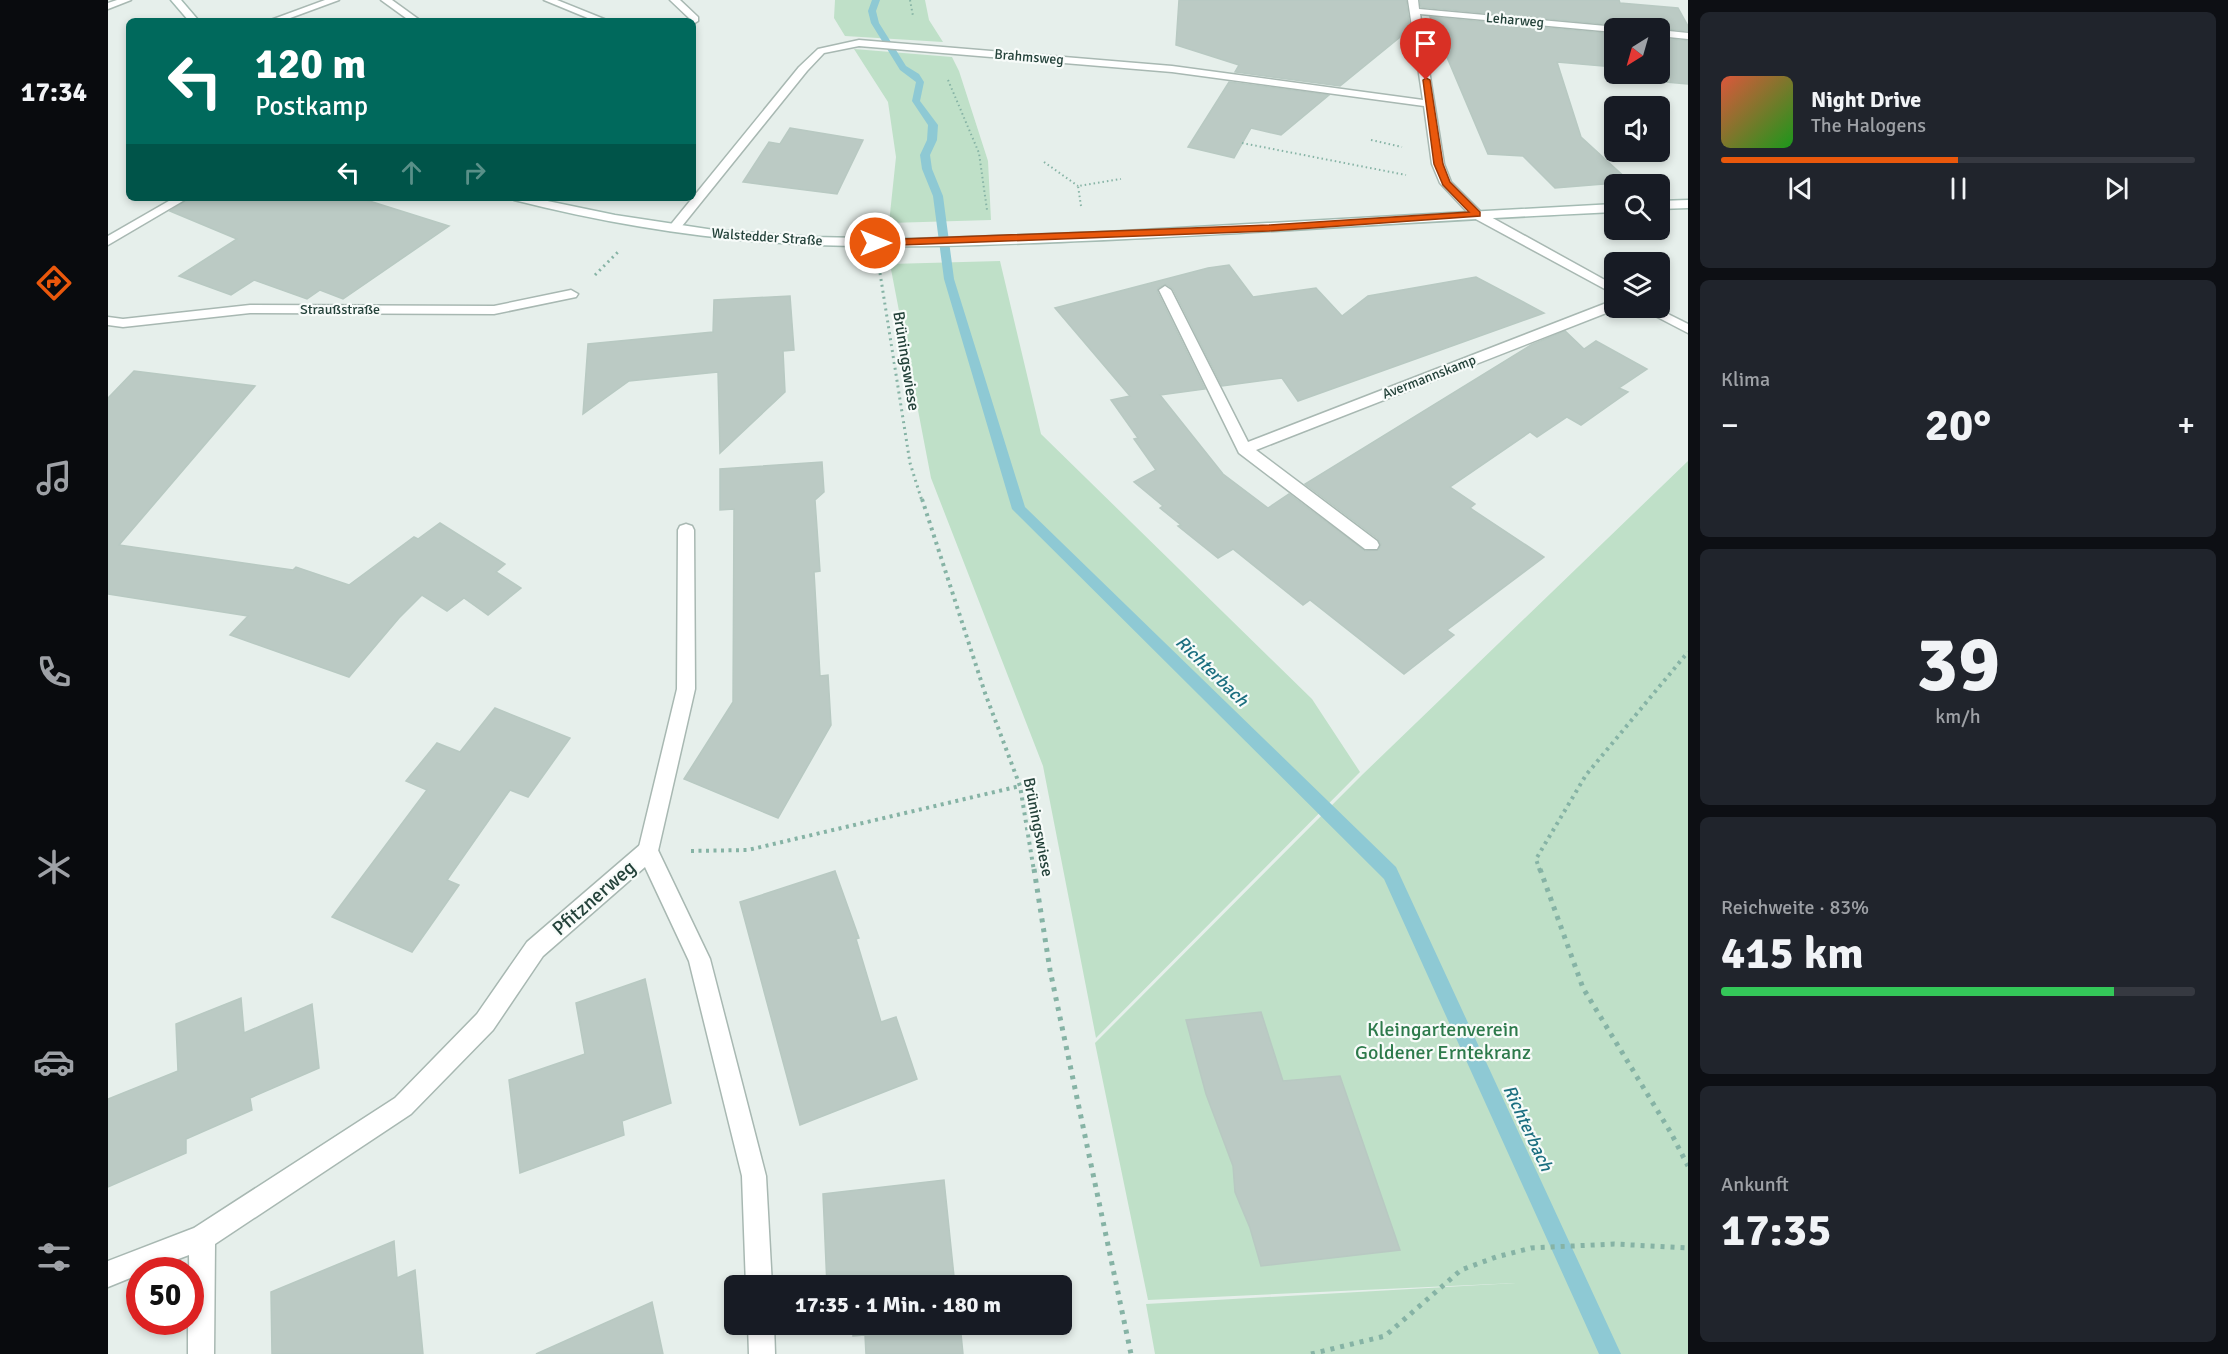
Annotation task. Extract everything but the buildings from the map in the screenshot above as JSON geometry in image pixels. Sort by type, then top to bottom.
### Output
[{"type":"street","points":[[108,6],[126,0]]},
{"type":"street","points":[[176,0],[191,18]]},
{"type":"street","points":[[282,18],[334,0]]},
{"type":"street","points":[[386,0],[412,18]]},
{"type":"street","points":[[549,0],[596,18]]},
{"type":"street","points":[[675,0],[694,18]]},
{"type":"street","points":[[1414,6],[1438,164],[1446,183],[1476,214],[1604,284]]},
{"type":"street","name":"Leharweg","points":[[1414,6],[1604,28]]},
{"type":"street","points":[[1670,34],[1688,36]]},
{"type":"street","name":"Brahmsweg","points":[[696,193],[821,51],[836,46],[860,43],[1172,69],[1430,104]]},
{"type":"street","points":[[108,241],[177,201]]},
{"type":"street","name":"Walstedder Straße","points":[[531,201],[584,213],[674,228],[773,239],[875,243],[1087,237],[1604,208]]},
{"type":"street","points":[[674,228],[690,201]]},
{"type":"street","points":[[1670,205],[1688,204]]},
{"type":"street","points":[[1165,290],[1244,448],[1371,545]]},
{"type":"street","name":"Straußstraße","points":[[108,321],[123,323],[250,309],[494,310],[571,294]]},
{"type":"street","name":"Avermannskamp","points":[[1244,448],[1604,309]]},
{"type":"street","points":[[1667,318],[1688,329]]},
{"type":"street","points":[[648,851],[686,689],[686,530]]},
{"type":"street","name":"Pfitznerweg","points":[[108,1274],[202,1237],[403,1106],[485,1022],[535,949],[648,851],[699,959],[754,1176],[758,1275]]},
{"type":"street","points":[[201,1354],[202,1237]]},
{"type":"street","points":[[761,1335],[762,1354]]},
{"type":"path","points":[[933,48],[979,153],[992,240]]},
{"type":"path","points":[[1242,143],[1446,183]]},
{"type":"path","points":[[1044,162],[1077,186],[1087,237]]},
{"type":"path","points":[[1077,186],[1121,179]]},
{"type":"path","name":"Brüningswiese","points":[[875,243],[910,463],[985,693],[1020,786],[1050,970],[1131,1354]]},
{"type":"path","points":[[1688,652],[1586,775],[1536,859],[1583,988],[1671,1133],[1688,1166]]},
{"type":"path","points":[[648,851],[748,850],[1020,786]]},
{"type":"path","points":[[1311,1354],[1385,1336],[1461,1270],[1496,1257],[1531,1248],[1614,1244],[1688,1248]]},
{"type":"green space","points":[[835,0],[925,0],[929,20],[943,42],[845,36],[834,18]]},
{"type":"green space","points":[[854,49],[952,57],[959,71],[988,161],[991,220],[889,223],[896,157],[888,102]]},
{"type":"green space","points":[[1000,261],[1041,434],[1312,699],[1360,772],[1096,1038],[1043,766],[931,478],[890,264]]},
{"type":"green space","name":"Kleingartenverein Goldener Erntekranz","points":[[1688,461],[1688,1354],[1155,1354],[1146,1304],[1516,1283],[1148,1300],[1095,1043],[1362,775]]},
{"type":"waterway","name":"Richterbach","points":[[876,0],[872,11],[875,23],[903,68],[916,76],[920,82],[916,101],[933,125],[932,140],[925,155],[927,169],[938,196],[949,279],[1019,509],[1390,873],[1610,1354]]},
{"type":"route","points":[[875,243],[1087,237],[1335,225],[1476,214],[1446,183],[1438,164],[1426,80]]}]
